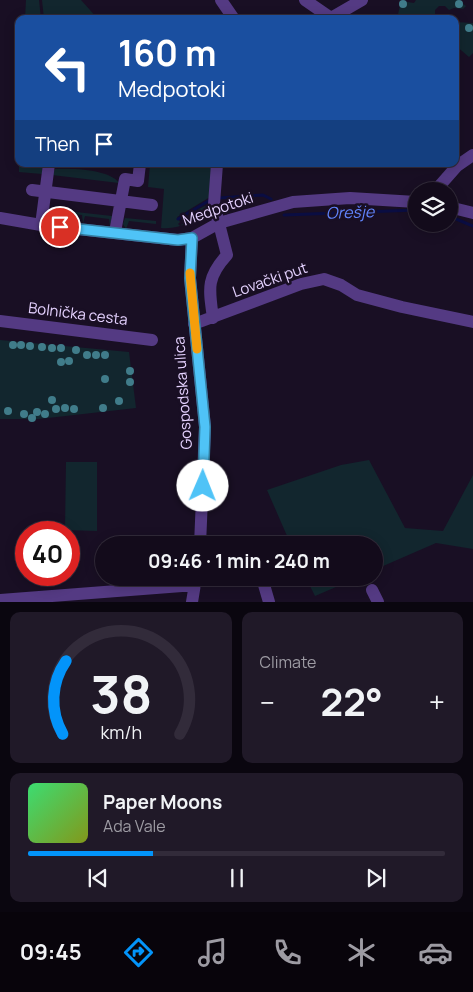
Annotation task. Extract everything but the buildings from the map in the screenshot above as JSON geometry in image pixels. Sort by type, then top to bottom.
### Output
[{"type":"street","points":[[221,0],[231,15]]},
{"type":"street","points":[[305,0],[327,15]]},
{"type":"street","points":[[336,15],[362,0]]},
{"type":"street","points":[[459,165],[473,155]]},
{"type":"street","points":[[41,225],[47,192],[49,167]]},
{"type":"street","points":[[115,232],[125,179],[138,181],[140,167]]},
{"type":"street","points":[[213,318],[210,279],[216,266],[227,255],[214,199],[217,167]]},
{"type":"street","points":[[443,182],[456,167]]},
{"type":"street","points":[[32,190],[152,205]]},
{"type":"street","name":"Medpotoki","points":[[0,218],[41,225],[178,240],[192,238],[219,223],[293,202],[320,199],[408,202]]},
{"type":"street","points":[[458,209],[473,213]]},
{"type":"street","name":"Gospodska ulica","points":[[192,238],[190,278],[205,427],[200,536]]},
{"type":"street","name":"Lovački put","points":[[194,324],[301,284],[324,280],[341,285],[358,295],[402,307],[473,322]]},
{"type":"street","name":"Bolnička cesta","points":[[0,321],[152,340]]},
{"type":"street","points":[[0,600],[144,586]]},
{"type":"street","points":[[192,602],[195,586]]},
{"type":"street","points":[[264,586],[269,602]]},
{"type":"street","points":[[372,590],[378,602]]},
{"type":"shaded area","points":[[26,0],[39,0],[41,15],[25,15]]},
{"type":"shaded area","points":[[42,0],[81,0],[94,15],[44,15]]},
{"type":"shaded area","points":[[416,0],[458,0],[466,6],[463,9],[454,8],[449,10],[445,6],[439,6],[435,10],[435,15],[398,15],[401,1],[414,3]]},
{"type":"shaded area","points":[[459,22],[473,23],[473,53],[469,57],[459,48]]},
{"type":"shaded area","points":[[19,167],[43,167],[42,174],[19,172]]},
{"type":"shaded area","points":[[150,167],[211,167],[212,169],[210,197],[177,217],[180,226],[161,228],[164,189],[148,187]]},
{"type":"shaded area","points":[[55,169],[79,169],[99,172],[114,178],[119,183],[52,175]]},
{"type":"shaded area","points":[[209,204],[208,208],[180,226],[192,216],[191,213]]},
{"type":"shaded area","points":[[49,209],[112,216],[110,227],[109,219],[85,216],[83,224],[82,215],[51,212],[48,220]]},
{"type":"shaded area","points":[[125,218],[156,221],[156,224],[129,221],[126,229],[123,224]]},
{"type":"shaded area","points":[[0,340],[129,352],[136,408],[39,419],[0,419]]},
{"type":"shaded area","points":[[369,460],[405,528],[443,531],[473,475],[473,549],[436,543],[383,566],[383,536],[287,536],[267,490],[341,465]]},
{"type":"shaded area","points":[[66,462],[97,462],[97,531],[80,530],[80,521],[65,521]]},
{"type":"shaded area","points":[[310,586],[338,586],[315,596]]},
{"type":"waterway","name":"Orešje","points":[[219,198],[263,195],[271,199]]},
{"type":"waterway","name":"Orešje","points":[[178,219],[210,200]]},
{"type":"waterway","name":"Orešje","points":[[284,215],[408,210]]},
{"type":"waterway","name":"Orešje","points":[[458,220],[473,226]]},
{"type":"slow traffic","points":[[190,273],[197,349]]},
{"type":"route","points":[[60,227],[178,240],[192,238],[190,278],[205,427],[203,486]]}]
